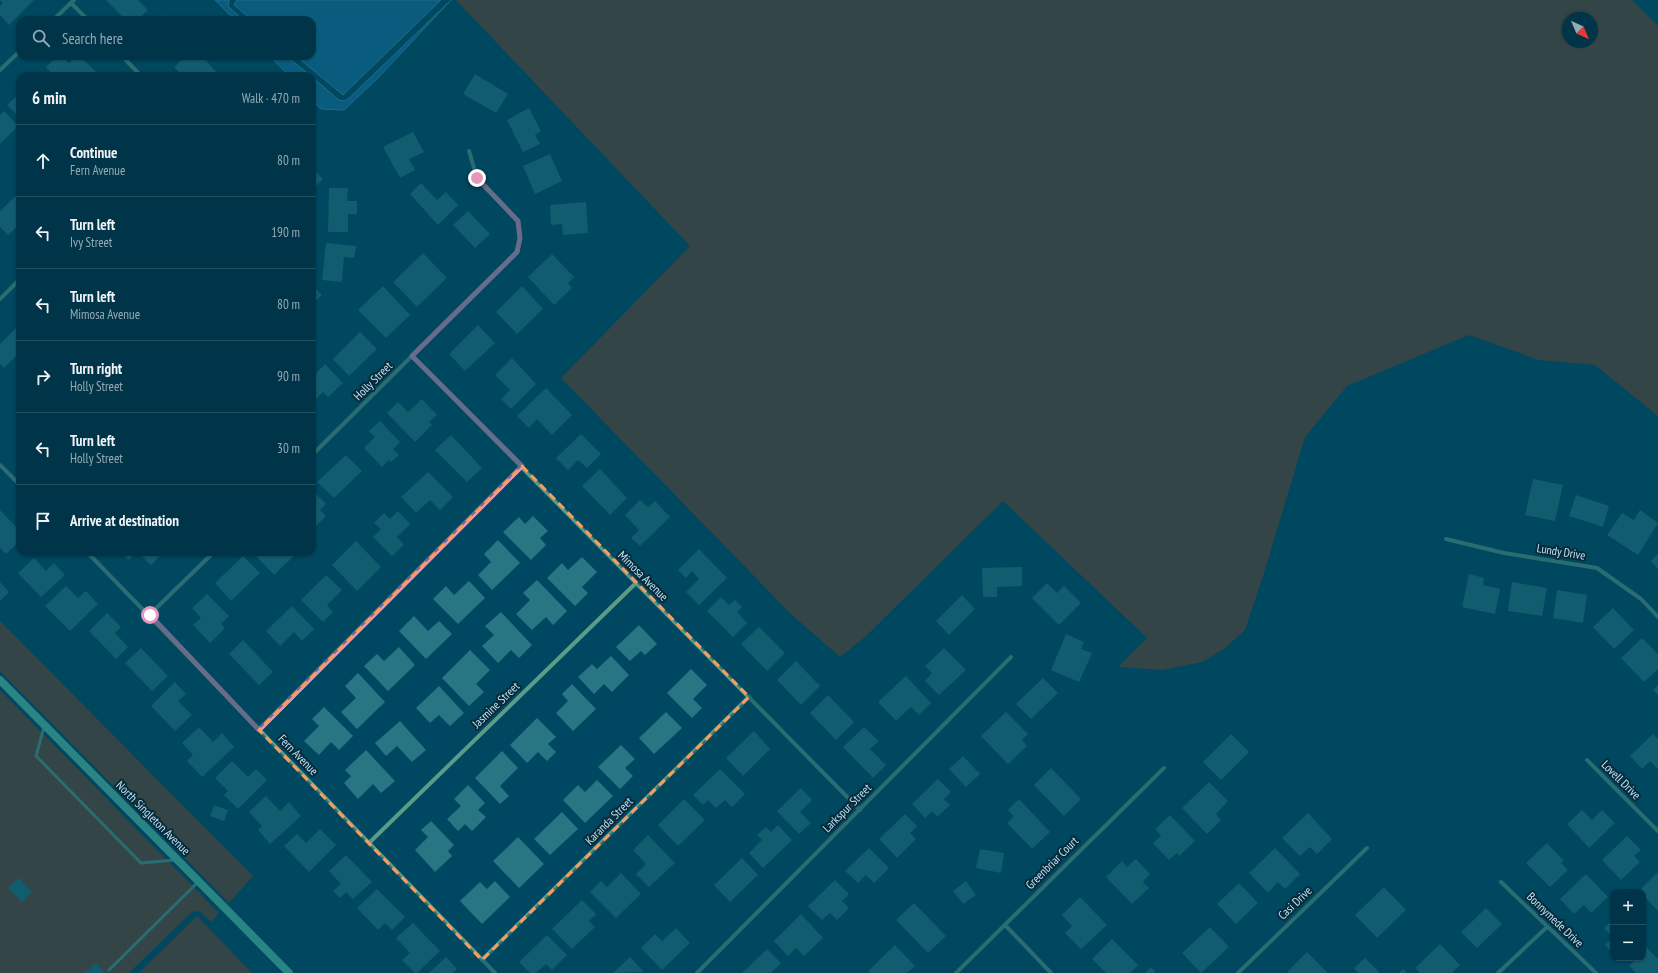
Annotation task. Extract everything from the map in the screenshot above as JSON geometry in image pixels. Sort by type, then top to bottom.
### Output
[{"type":"street","points":[[57,16],[73,1],[85,16]]},
{"type":"street","points":[[0,70],[16,55]]},
{"type":"street","points":[[126,60],[137,72]]},
{"type":"street","name":"Holly Street","points":[[316,451],[517,252],[520,238],[518,221],[477,178],[469,151]]},
{"type":"street","points":[[0,299],[16,283]]},
{"type":"street","name":"Mimosa Avenue","points":[[412,356],[860,810]]},
{"type":"street","points":[[0,465],[16,481]]},
{"type":"street","points":[[259,730],[522,466]]},
{"type":"street","name":"Lundy Drive","points":[[1446,539],[1504,552],[1597,568],[1641,599],[1658,617]]},
{"type":"street","name":"Fern Avenue","points":[[91,556],[150,615],[259,730],[370,842],[495,973]]},
{"type":"street","points":[[150,615],[210,556]]},
{"type":"street","name":"Jasmine Street","points":[[370,842],[636,582]]},
{"type":"street","name":"Larkspur Street","points":[[697,973],[1011,657]]},
{"type":"street","name":"North Singleton Avenue","points":[[0,680],[289,973]]},
{"type":"street","name":"Karanda Street","points":[[482,960],[749,697]]},
{"type":"street","name":"Lovell Drive","points":[[1587,760],[1658,831]]},
{"type":"street","name":"Greenbriar Court","points":[[956,973],[1164,768]]},
{"type":"street","name":"Casi Drive","points":[[1238,973],[1367,848]]},
{"type":"street","name":"Bonnymede Drive","points":[[1501,882],[1596,973]]},
{"type":"street","points":[[1005,925],[1051,973]]},
{"type":"street","points":[[1498,973],[1547,927]]},
{"type":"lane","points":[[44,725],[36,756],[141,863],[177,860]]},
{"type":"lane","points":[[109,970],[198,882]]},
{"type":"highlighted area","points":[[522,466],[749,697],[482,960],[259,730]]},
{"type":"shaded area","points":[[456,0],[1632,0],[1658,26],[1658,416],[1595,365],[1539,360],[1469,335],[1347,386],[1305,437],[1245,630],[1224,649],[1202,662],[1162,670],[1118,667],[1147,638],[1003,501],[864,638],[840,657],[791,614],[561,378],[690,246]]},
{"type":"shaded area","points":[[0,621],[253,876],[229,903],[0,671]]},
{"type":"shaded area","points":[[0,690],[219,913],[211,922],[199,911],[192,912],[129,973],[0,973]]},
{"type":"shaded area","points":[[197,916],[252,973],[138,973],[144,968]]},
{"type":"water","points":[[215,0],[229,0],[228,6],[239,16],[231,16]]},
{"type":"water","points":[[237,0],[441,0],[343,95],[301,60],[316,60],[316,16],[247,16],[234,5]]},
{"type":"water","points":[[451,0],[379,77],[344,110],[321,109],[316,104],[316,80],[339,100],[347,100]]},
{"type":"water","points":[[274,60],[291,60],[306,72],[285,72]]},
{"type":"building","points":[[0,0],[34,0],[18,16],[16,16],[16,18],[9,25],[0,15],[0,6],[3,3]]},
{"type":"building","points":[[106,0],[138,0],[148,10],[141,16],[122,16]]},
{"type":"building","points":[[53,60],[66,60],[69,63],[72,60],[84,60],[96,72],[50,72],[46,67]]},
{"type":"building","points":[[182,60],[206,60],[216,72],[179,72],[174,67]]},
{"type":"building","points":[[475,74],[508,94],[496,113],[463,94]]},
{"type":"building","points":[[16,97],[16,114],[7,105]]},
{"type":"building","points":[[529,108],[541,131],[535,135],[540,144],[523,152],[507,120]]},
{"type":"building","points":[[4,111],[16,124],[16,128],[0,144],[0,115]]},
{"type":"building","points":[[413,132],[424,152],[409,159],[415,170],[400,178],[383,147]]},
{"type":"building","points":[[550,154],[562,181],[535,194],[523,166]]},
{"type":"building","points":[[316,172],[323,179],[316,186]]},
{"type":"building","points":[[421,183],[437,200],[446,192],[458,205],[438,225],[410,194]]},
{"type":"building","points":[[329,188],[348,188],[347,201],[357,201],[357,214],[348,214],[348,232],[328,232]]},
{"type":"building","points":[[16,196],[16,228],[8,235],[0,227],[0,211]]},
{"type":"building","points":[[586,202],[588,233],[563,235],[562,224],[551,225],[550,205]]},
{"type":"building","points":[[468,211],[490,234],[475,248],[453,225]]},
{"type":"building","points":[[326,243],[356,246],[354,258],[344,257],[342,282],[322,280]]},
{"type":"building","points":[[423,253],[447,278],[417,307],[393,282]]},
{"type":"building","points":[[552,254],[574,277],[568,283],[572,288],[554,305],[528,277]]},
{"type":"building","points":[[383,286],[410,315],[386,338],[358,310]]},
{"type":"building","points":[[522,286],[543,309],[517,334],[496,312]]},
{"type":"building","points":[[316,289],[322,295],[316,300]]},
{"type":"building","points":[[478,325],[495,343],[465,371],[449,354]]},
{"type":"building","points":[[16,328],[16,356],[4,368],[0,364],[0,344]]},
{"type":"building","points":[[360,332],[377,349],[349,376],[333,359]]},
{"type":"building","points":[[512,358],[536,384],[511,409],[501,399],[510,390],[495,375]]},
{"type":"building","points":[[325,364],[343,383],[328,397],[323,392],[316,399],[316,373]]},
{"type":"building","points":[[546,388],[572,415],[552,435],[537,419],[529,428],[517,416]]},
{"type":"building","points":[[422,399],[437,415],[429,422],[432,425],[415,442],[387,413],[398,402],[408,412]]},
{"type":"building","points":[[380,421],[400,442],[393,449],[399,455],[391,462],[389,460],[382,467],[364,448],[375,437],[369,431]]},
{"type":"building","points":[[581,434],[601,454],[587,468],[578,460],[568,470],[556,458]]},
{"type":"building","points":[[451,435],[482,468],[467,482],[435,450]]},
{"type":"building","points":[[346,455],[362,471],[334,498],[317,482]]},
{"type":"building","points":[[600,469],[627,498],[610,515],[582,486]]},
{"type":"building","points":[[428,472],[453,497],[440,510],[430,500],[416,513],[401,497]]},
{"type":"building","points":[[1533,479],[1563,485],[1555,521],[1525,515]]},
{"type":"building","points":[[316,494],[326,504],[320,510],[326,516],[316,526]]},
{"type":"building","points":[[1576,495],[1609,506],[1603,527],[1569,516]]},
{"type":"building","points":[[640,500],[648,507],[655,501],[670,517],[640,546],[631,538],[639,530],[625,515]]},
{"type":"building","points":[[0,510],[16,527],[16,545],[6,554],[0,548]]},
{"type":"building","points":[[1640,510],[1658,523],[1638,555],[1607,535],[1622,513],[1634,520]]},
{"type":"building","points":[[398,511],[410,524],[397,537],[404,545],[392,556],[373,537],[381,529],[374,523],[384,513],[390,519]]},
{"type":"building","points":[[533,516],[548,531],[540,538],[546,545],[531,560],[503,532],[519,517],[525,524]]},
{"type":"building","points":[[498,540],[520,563],[492,590],[478,575],[491,562],[484,554]]},
{"type":"building","points":[[356,541],[381,567],[357,591],[332,565]]},
{"type":"building","points":[[699,549],[727,578],[699,605],[686,592],[699,579],[692,571],[686,578],[678,570]]},
{"type":"building","points":[[1658,554],[1658,569],[1651,561]]},
{"type":"building","points":[[125,556],[133,556],[129,560]]},
{"type":"building","points":[[141,556],[160,556],[151,565]]},
{"type":"building","points":[[243,556],[260,573],[231,601],[215,583]]},
{"type":"building","points":[[256,556],[294,556],[274,575]]},
{"type":"building","points":[[582,557],[597,572],[582,587],[588,593],[575,606],[547,578],[562,563],[568,570]]},
{"type":"building","points":[[34,558],[46,571],[54,563],[65,575],[41,597],[18,573]]},
{"type":"building","points":[[1022,567],[1022,586],[997,587],[997,597],[983,597],[982,568]]},
{"type":"building","points":[[1469,574],[1484,578],[1483,585],[1500,589],[1495,614],[1462,607]]},
{"type":"building","points":[[326,575],[342,590],[327,605],[333,612],[323,622],[301,600]]},
{"type":"building","points":[[537,580],[567,611],[553,625],[546,617],[532,630],[516,614],[530,600],[523,593]]},
{"type":"building","points":[[469,581],[485,598],[458,624],[433,599],[446,586],[454,595]]},
{"type":"building","points":[[0,582],[9,592],[0,601]]},
{"type":"building","points":[[1512,582],[1547,588],[1542,616],[1508,611]]},
{"type":"building","points":[[1047,583],[1057,593],[1064,586],[1081,603],[1059,625],[1032,598]]},
{"type":"building","points":[[66,586],[78,598],[86,591],[98,604],[70,631],[45,606]]},
{"type":"building","points":[[1557,590],[1587,595],[1583,623],[1553,618]]},
{"type":"building","points":[[207,594],[229,616],[221,624],[225,628],[210,643],[193,625],[201,618],[192,608]]},
{"type":"building","points":[[962,595],[975,609],[949,635],[936,621]]},
{"type":"building","points":[[721,597],[729,605],[735,600],[742,607],[737,612],[747,623],[733,637],[707,611]]},
{"type":"building","points":[[292,606],[314,629],[302,641],[294,632],[280,646],[266,631]]},
{"type":"building","points":[[1613,608],[1634,630],[1614,649],[1593,627]]},
{"type":"building","points":[[501,612],[532,645],[519,658],[511,650],[498,663],[482,646],[494,635],[485,626]]},
{"type":"building","points":[[107,613],[121,627],[115,633],[128,647],[116,659],[89,631]]},
{"type":"building","points":[[414,616],[428,631],[439,621],[452,634],[426,659],[399,631]]},
{"type":"building","points":[[639,625],[657,644],[645,655],[641,651],[630,661],[616,647]]},
{"type":"building","points":[[759,627],[785,653],[767,671],[741,644]]},
{"type":"building","points":[[1066,634],[1084,642],[1081,649],[1092,653],[1079,682],[1051,670]]},
{"type":"building","points":[[1642,638],[1658,654],[1658,669],[1644,682],[1621,658]]},
{"type":"building","points":[[243,640],[273,672],[259,685],[229,654]]},
{"type":"building","points":[[399,647],[415,665],[388,691],[364,666],[377,654],[384,661]]},
{"type":"building","points":[[141,648],[168,676],[152,691],[125,663]]},
{"type":"building","points":[[944,648],[966,670],[939,695],[925,681],[932,673],[925,666]]},
{"type":"building","points":[[470,650],[490,670],[476,684],[484,692],[469,706],[442,678]]},
{"type":"building","points":[[611,656],[629,675],[612,692],[604,684],[594,694],[578,677],[592,664],[597,669]]},
{"type":"building","points":[[796,661],[820,686],[801,705],[777,680]]},
{"type":"building","points":[[691,669],[707,685],[693,699],[702,708],[692,718],[667,693]]},
{"type":"building","points":[[358,673],[385,702],[357,729],[341,712],[356,698],[345,686]]},
{"type":"building","points":[[906,676],[931,703],[919,715],[911,707],[896,721],[878,702]]},
{"type":"building","points":[[1043,678],[1058,693],[1031,719],[1016,704]]},
{"type":"building","points":[[175,682],[186,694],[178,701],[192,715],[175,731],[151,706]]},
{"type":"building","points":[[572,684],[596,709],[573,731],[556,713],[568,701],[562,694]]},
{"type":"building","points":[[1658,685],[1658,695],[1653,690]]},
{"type":"building","points":[[439,686],[464,713],[450,726],[439,715],[430,723],[416,708]]},
{"type":"building","points":[[828,695],[854,722],[836,740],[810,713]]},
{"type":"building","points":[[324,707],[353,736],[339,750],[331,742],[319,755],[304,741],[319,726],[312,719]]},
{"type":"building","points":[[666,712],[682,728],[654,754],[639,738]]},
{"type":"building","points":[[1006,712],[1028,734],[1022,740],[1027,746],[1008,764],[981,736]]},
{"type":"building","points":[[537,718],[556,737],[548,744],[556,752],[547,761],[538,752],[527,763],[510,745]]},
{"type":"building","points":[[400,721],[426,750],[412,762],[397,746],[386,756],[375,743]]},
{"type":"building","points":[[199,727],[213,742],[222,733],[234,747],[202,777],[187,761],[193,755],[182,743]]},
{"type":"building","points":[[864,727],[879,741],[870,749],[886,765],[873,778],[843,747]]},
{"type":"building","points":[[754,731],[770,749],[743,776],[726,758]]},
{"type":"building","points":[[1231,734],[1249,752],[1221,780],[1203,762]]},
{"type":"building","points":[[1653,734],[1658,739],[1658,769],[1650,761],[1642,769],[1630,756]]},
{"type":"building","points":[[621,745],[635,759],[625,768],[633,776],[620,789],[598,767]]},
{"type":"building","points":[[366,750],[395,781],[381,793],[373,784],[358,799],[344,783],[351,776],[345,770]]},
{"type":"building","points":[[502,751],[518,768],[500,786],[509,796],[500,804],[475,778]]},
{"type":"building","points":[[963,756],[980,774],[966,787],[949,769]]},
{"type":"building","points":[[232,761],[248,777],[256,769],[267,780],[238,809],[224,795],[228,791],[215,778]]},
{"type":"building","points":[[1051,768],[1081,799],[1064,816],[1034,785]]},
{"type":"building","points":[[720,769],[745,794],[732,807],[725,800],[716,808],[708,800],[703,805],[693,795]]},
{"type":"building","points":[[938,779],[951,792],[944,799],[950,805],[937,817],[932,811],[925,818],[912,804]]},
{"type":"building","points":[[597,780],[613,796],[585,823],[563,800],[578,785],[585,792]]},
{"type":"building","points":[[1209,782],[1228,801],[1216,814],[1221,820],[1207,834],[1182,808]]},
{"type":"building","points":[[468,785],[485,803],[478,810],[486,817],[472,831],[465,824],[458,831],[447,819],[461,806],[454,799]]},
{"type":"building","points":[[801,788],[812,800],[800,812],[811,823],[799,834],[777,811]]},
{"type":"building","points":[[266,796],[280,811],[289,802],[301,816],[270,844],[258,830],[262,826],[249,812]]},
{"type":"building","points":[[684,799],[705,820],[678,846],[658,825]]},
{"type":"building","points":[[1019,799],[1050,832],[1032,849],[1007,823],[1014,816],[1008,810]]},
{"type":"building","points":[[214,805],[228,810],[224,821],[210,816]]},
{"type":"building","points":[[1582,810],[1592,820],[1602,810],[1615,823],[1589,848],[1567,824]]},
{"type":"building","points":[[562,812],[578,829],[550,855],[534,839]]},
{"type":"building","points":[[1308,813],[1332,839],[1317,854],[1310,847],[1300,856],[1282,838]]},
{"type":"building","points":[[905,814],[917,826],[910,833],[916,839],[897,858],[879,839]]},
{"type":"building","points":[[1170,815],[1195,841],[1179,856],[1177,853],[1169,860],[1153,843],[1161,836],[1155,829]]},
{"type":"building","points":[[431,821],[454,845],[448,851],[452,856],[435,872],[415,850],[428,837],[421,830]]},
{"type":"building","points":[[778,825],[792,840],[763,868],[749,853],[762,840],[757,835],[766,827],[771,832]]},
{"type":"building","points":[[320,829],[336,845],[309,872],[284,846],[297,834],[306,843]]},
{"type":"building","points":[[648,835],[675,863],[649,887],[636,874],[646,864],[633,850]]},
{"type":"building","points":[[1627,836],[1641,850],[1634,856],[1640,862],[1621,880],[1602,860]]},
{"type":"building","points":[[518,837],[544,864],[519,888],[493,861]]},
{"type":"building","points":[[1547,843],[1564,861],[1561,863],[1568,870],[1550,887],[1526,863]]},
{"type":"building","points":[[869,848],[889,868],[874,883],[866,875],[858,883],[845,871]]},
{"type":"building","points":[[1275,848],[1300,874],[1285,889],[1278,882],[1268,893],[1249,873]]},
{"type":"building","points":[[980,849],[1004,853],[1001,873],[976,868]]},
{"type":"building","points":[[346,855],[372,882],[353,899],[346,892],[340,898],[333,891],[341,884],[329,871]]},
{"type":"building","points":[[742,858],[758,875],[730,902],[714,885]]},
{"type":"building","points":[[1136,859],[1150,874],[1143,882],[1149,888],[1132,904],[1106,877],[1122,861],[1127,867]]},
{"type":"building","points":[[1658,872],[1658,911],[1646,898],[1646,889],[1641,889]]},
{"type":"building","points":[[621,873],[641,894],[616,918],[590,892],[601,881],[607,887]]},
{"type":"building","points":[[1586,874],[1608,897],[1591,913],[1584,905],[1574,914],[1560,899]]},
{"type":"building","points":[[19,878],[32,892],[22,902],[8,888]]},
{"type":"building","points":[[835,880],[849,894],[842,901],[849,908],[837,920],[830,913],[822,920],[808,906]]},
{"type":"building","points":[[495,881],[510,897],[482,924],[460,901],[480,882],[487,889]]},
{"type":"building","points":[[966,881],[976,895],[963,904],[953,891]]},
{"type":"building","points":[[1239,883],[1258,903],[1236,924],[1217,904]]},
{"type":"building","points":[[1384,887],[1406,910],[1377,938],[1355,915]]},
{"type":"building","points":[[377,889],[405,917],[392,930],[385,923],[378,930],[357,908]]},
{"type":"building","points":[[1080,897],[1107,925],[1081,949],[1065,933],[1072,926],[1062,915]]},
{"type":"building","points":[[582,900],[596,914],[589,921],[595,927],[572,949],[552,929]]},
{"type":"building","points":[[914,903],[946,936],[928,953],[896,920]]},
{"type":"building","points":[[1486,908],[1502,924],[1477,948],[1461,932]]},
{"type":"building","points":[[801,914],[823,938],[804,956],[796,948],[788,956],[774,941]]},
{"type":"building","points":[[1610,922],[1610,934],[1604,928]]},
{"type":"building","points":[[413,923],[440,951],[417,973],[415,973],[402,960],[410,953],[396,938]]},
{"type":"building","points":[[1210,927],[1229,947],[1201,973],[1182,953]]},
{"type":"building","points":[[676,928],[690,943],[662,970],[641,948],[655,934],[662,941]]},
{"type":"building","points":[[547,935],[567,955],[552,970],[546,964],[536,973],[530,973],[519,962]]},
{"type":"building","points":[[1112,939],[1138,965],[1130,973],[1106,973],[1092,959]]},
{"type":"building","points":[[1610,940],[1610,950],[1605,945]]},
{"type":"building","points":[[1440,944],[1460,965],[1452,973],[1420,973],[1415,968]]},
{"type":"building","points":[[895,945],[915,966],[907,973],[870,973],[868,971]]},
{"type":"building","points":[[1647,948],[1658,959],[1658,973],[1636,973],[1629,966],[1634,961],[1646,961]]},
{"type":"building","points":[[767,949],[781,963],[771,973],[742,973]]},
{"type":"building","points":[[1307,952],[1328,973],[1287,972]]},
{"type":"building","points":[[446,957],[457,969],[453,973],[429,973]]},
{"type":"building","points":[[630,957],[644,972],[613,973]]},
{"type":"building","points":[[1365,958],[1380,973],[1358,973],[1354,968]]},
{"type":"building","points":[[96,963],[105,973],[85,973]]},
{"type":"building","points":[[1151,967],[1156,973],[1145,973]]},
{"type":"building","points":[[1403,969],[1407,973],[1399,973]]},
{"type":"route","points":[[150,615],[259,730],[522,466],[412,356],[517,252],[520,238],[518,221],[477,178]]}]
